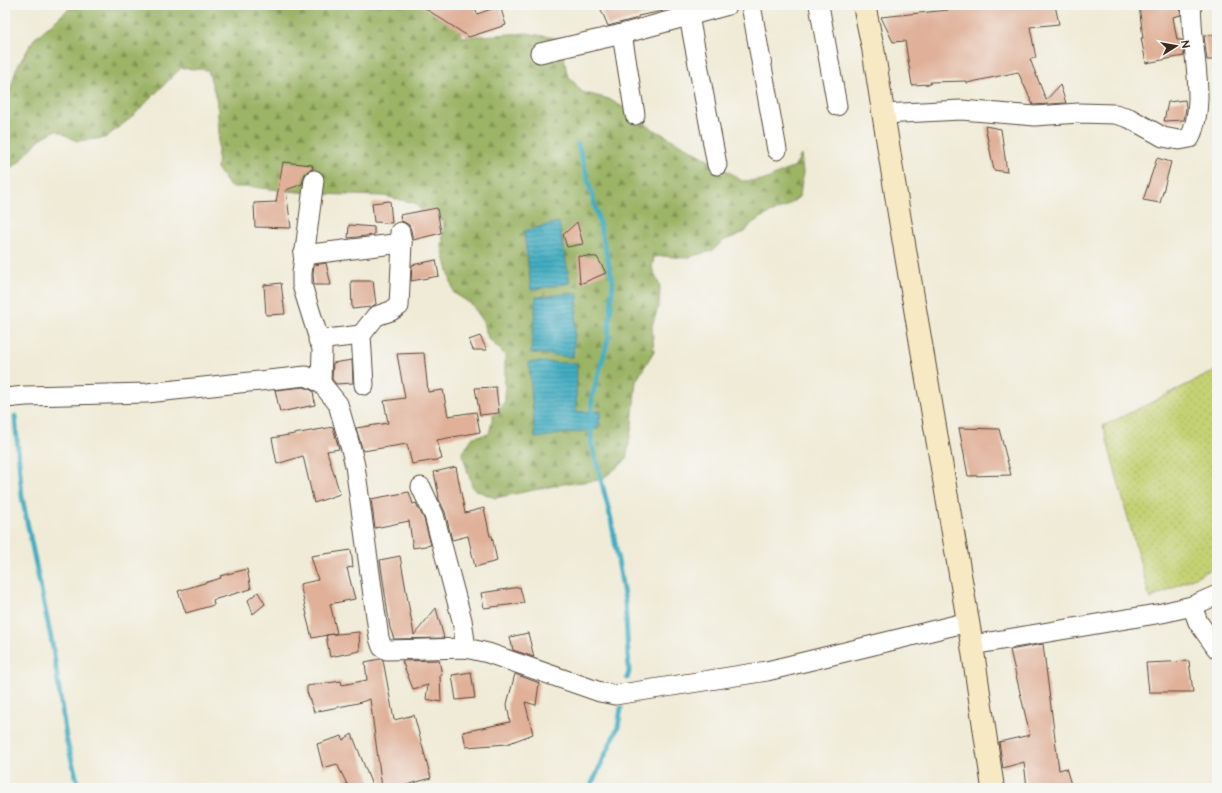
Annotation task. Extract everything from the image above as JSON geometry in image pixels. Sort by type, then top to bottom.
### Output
[{"type":"street","points":[[540,53],[622,34],[728,5]]},
{"type":"street","points":[[751,5],[777,150]]},
{"type":"street","points":[[819,5],[837,106]]},
{"type":"street","points":[[864,5],[873,48],[903,238],[972,645],[993,788]]},
{"type":"street","points":[[883,114],[961,110],[1035,116],[1079,113],[1115,114],[1129,118],[1163,137],[1179,140],[1190,138],[1194,128],[1198,102],[1191,5]]},
{"type":"street","points":[[689,16],[717,165]]},
{"type":"street","points":[[622,34],[635,115]]},
{"type":"street","points":[[314,180],[303,255],[302,285],[322,349],[321,383]]},
{"type":"street","points":[[303,255],[401,238],[399,306],[391,312],[376,316],[361,335],[364,385]]},
{"type":"street","points":[[318,340],[361,335]]},
{"type":"street","points":[[5,398],[26,396],[147,393],[306,376],[321,383],[338,404],[352,449],[376,617],[382,647],[387,650],[466,648],[488,653],[600,692],[615,695],[765,671],[968,622]]},
{"type":"street","points":[[421,487],[434,515],[462,620],[466,648]]},
{"type":"street","points":[[972,645],[1162,613],[1192,606],[1217,595]]},
{"type":"street","points":[[1192,606],[1198,622],[1217,649]]},
{"type":"green space","points":[[87,5],[451,5],[462,37],[526,33],[561,39],[567,74],[582,92],[609,99],[631,112],[651,128],[717,164],[742,181],[765,180],[795,166],[801,155],[803,172],[800,196],[786,207],[770,213],[752,223],[745,232],[723,241],[712,251],[685,258],[664,256],[654,257],[652,268],[660,286],[659,305],[652,326],[654,351],[636,381],[632,425],[626,460],[601,480],[563,484],[495,498],[473,489],[462,453],[473,437],[489,434],[493,416],[505,401],[505,355],[488,338],[482,319],[471,304],[454,293],[442,248],[444,220],[429,220],[415,203],[383,196],[317,194],[252,187],[230,187],[217,168],[219,132],[217,102],[208,70],[181,68],[132,117],[105,138],[77,141],[56,130],[40,139],[17,164],[5,173],[5,102],[8,99],[16,69],[34,39],[70,8]]},
{"type":"green space","points":[[1217,370],[1217,566],[1150,599],[1103,426]]},
{"type":"water","points":[[559,222],[570,283],[531,290],[524,231]]},
{"type":"water","points":[[578,293],[573,357],[531,353],[536,297]]},
{"type":"water","points":[[529,362],[577,363],[576,412],[601,411],[598,429],[535,438]]},
{"type":"building","points":[[420,5],[475,5],[477,14],[500,6],[506,25],[469,37]]},
{"type":"building","points":[[599,5],[662,5],[663,11],[638,16],[638,18],[608,26]]},
{"type":"building","points":[[948,5],[1055,5],[1059,24],[1030,27],[1036,58],[1030,59],[1046,100],[1060,85],[1066,103],[1033,105],[1018,72],[967,83],[967,81],[930,82],[931,84],[912,85],[905,41],[893,42],[881,17],[948,10]]},
{"type":"building","points":[[1139,5],[1180,5],[1181,15],[1173,17],[1177,40],[1182,40],[1184,56],[1146,63],[1141,38],[1143,38]]},
{"type":"building","points":[[1217,34],[1217,60],[1207,60],[1204,36]]},
{"type":"building","points":[[1185,100],[1186,108],[1184,120],[1164,121],[1168,102]]},
{"type":"building","points":[[985,126],[1001,129],[1007,172],[994,170]]},
{"type":"building","points":[[1157,158],[1171,162],[1160,203],[1143,200]]},
{"type":"building","points":[[283,162],[312,165],[313,169],[309,170],[305,174],[302,184],[286,190],[291,228],[255,227],[254,203],[276,202]]},
{"type":"building","points":[[390,201],[392,223],[374,222],[372,203]]},
{"type":"building","points":[[437,208],[441,233],[413,240],[409,225],[401,221],[400,215]]},
{"type":"building","points":[[577,222],[583,244],[567,247],[563,235]]},
{"type":"building","points":[[349,225],[374,227],[374,235],[348,238]]},
{"type":"building","points":[[578,256],[597,257],[606,273],[580,284]]},
{"type":"building","points":[[436,260],[439,276],[411,281],[412,265]]},
{"type":"building","points":[[326,263],[331,285],[314,285],[314,265]]},
{"type":"building","points":[[351,281],[373,281],[376,304],[371,307],[352,309]]},
{"type":"building","points":[[281,283],[285,314],[266,315],[264,285]]},
{"type":"building","points":[[480,336],[487,350],[473,350],[469,340]]},
{"type":"building","points":[[424,353],[428,392],[443,390],[448,416],[476,412],[480,432],[437,440],[442,459],[412,464],[407,444],[363,451],[356,428],[388,423],[384,401],[405,398],[397,354]]},
{"type":"building","points":[[352,360],[353,383],[336,384],[332,379],[333,363]]},
{"type":"building","points":[[304,387],[313,391],[315,405],[280,412],[275,390]]},
{"type":"building","points":[[496,387],[499,413],[480,415],[475,388]]},
{"type":"building","points":[[333,427],[339,449],[327,451],[340,494],[314,503],[303,456],[277,464],[272,438]]},
{"type":"building","points":[[959,428],[999,429],[1011,475],[968,476]]},
{"type":"building","points":[[456,467],[465,513],[484,508],[497,561],[475,567],[468,536],[452,540],[445,512],[438,497],[434,472]]},
{"type":"building","points":[[409,492],[413,504],[416,503],[424,519],[431,545],[413,548],[409,521],[375,528],[371,499]]},
{"type":"building","points":[[351,550],[353,567],[347,568],[355,599],[330,604],[337,633],[312,638],[300,584],[318,580],[311,556]]},
{"type":"building","points":[[400,556],[414,635],[436,608],[444,638],[394,639],[390,628],[380,560]]},
{"type":"building","points":[[247,569],[251,589],[213,600],[214,605],[186,613],[178,591],[221,578],[220,576]]},
{"type":"building","points":[[520,587],[524,603],[484,608],[481,593]]},
{"type":"building","points":[[258,592],[265,604],[253,614],[248,600]]},
{"type":"building","points":[[359,632],[360,651],[330,657],[326,635]]},
{"type":"building","points":[[528,633],[534,657],[513,650],[510,637]]},
{"type":"building","points":[[1043,644],[1059,770],[1066,768],[1072,788],[1027,788],[1024,762],[1003,768],[999,742],[1030,735],[1010,650]]},
{"type":"building","points":[[380,659],[383,660],[394,720],[414,715],[431,778],[396,788],[382,788],[370,699],[314,712],[307,692],[307,686],[341,681],[342,685],[367,680],[365,662]]},
{"type":"building","points":[[439,660],[442,675],[440,676],[441,702],[426,699],[428,685],[413,689],[402,661]]},
{"type":"building","points":[[1189,661],[1193,692],[1149,692],[1146,663]]},
{"type":"building","points":[[471,672],[475,698],[456,700],[452,675]]},
{"type":"building","points":[[515,674],[539,683],[536,705],[525,702],[533,734],[507,744],[466,747],[463,732],[510,722],[507,704]]},
{"type":"building","points":[[352,734],[373,788],[349,788],[337,764],[323,768],[317,744],[342,736],[343,740]]},
{"type":"waterway","points":[[578,144],[597,213],[613,282],[608,340],[592,397],[591,440],[611,519],[625,601],[629,672],[627,678]]},
{"type":"waterway","points":[[15,416],[22,497],[53,648],[66,738],[79,788]]},
{"type":"waterway","points":[[590,788],[618,727],[621,708]]}]
